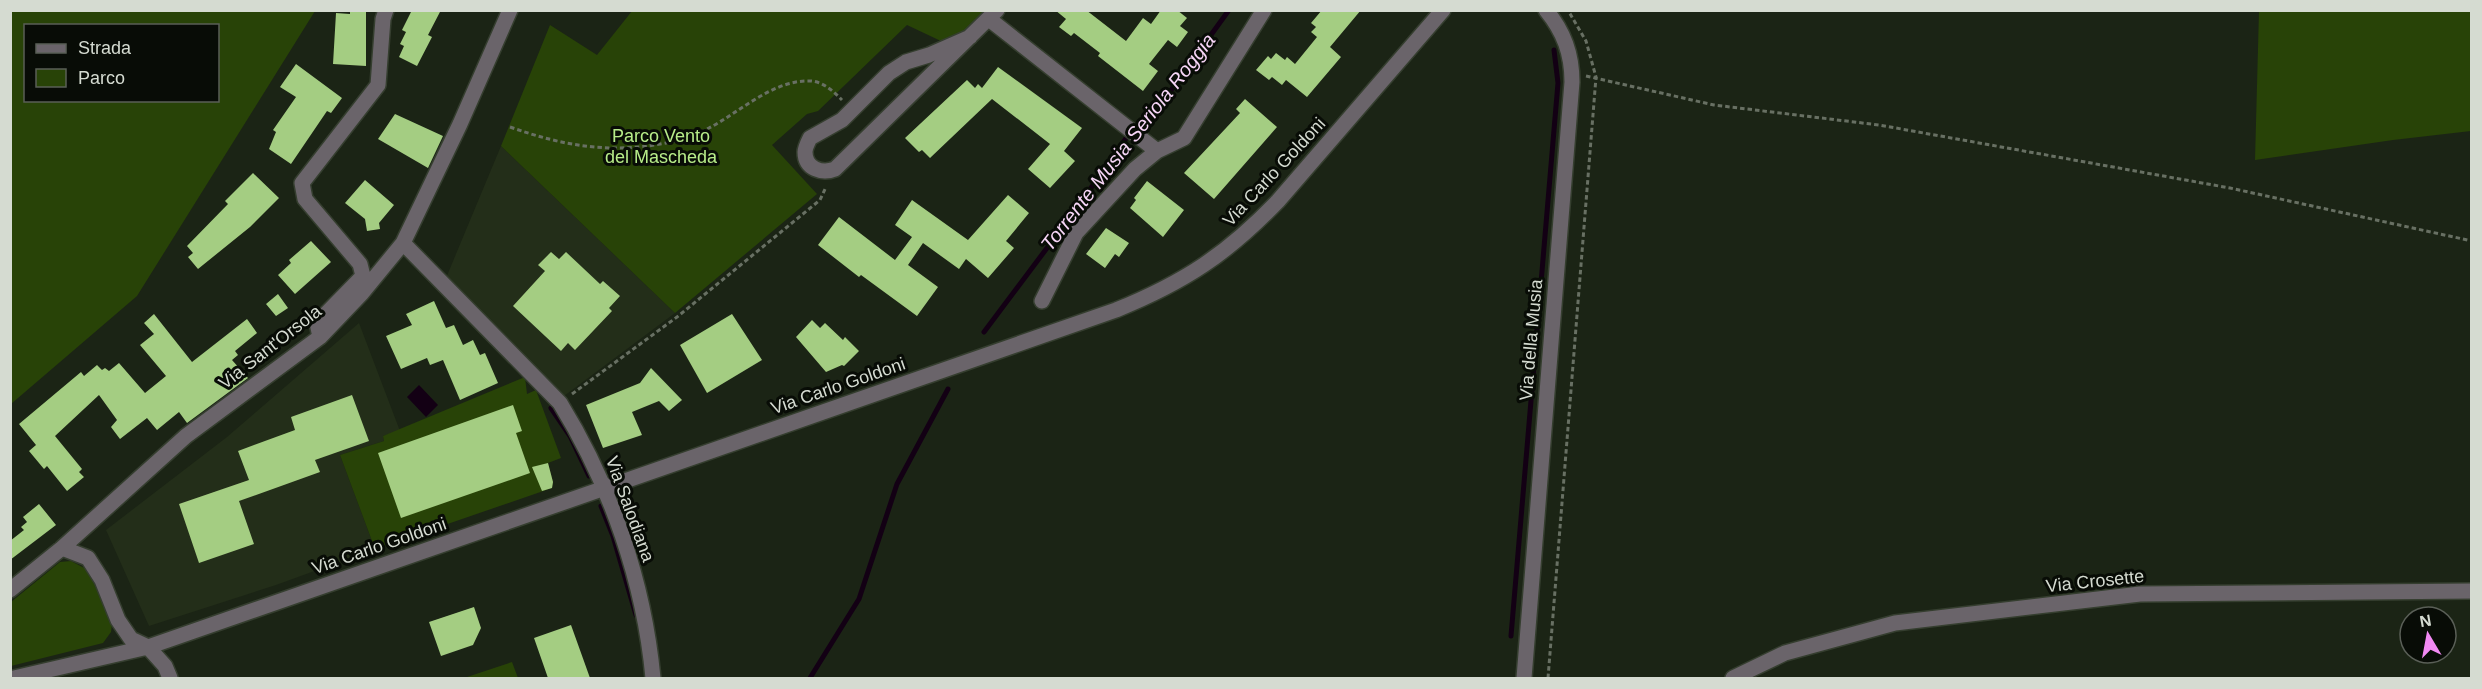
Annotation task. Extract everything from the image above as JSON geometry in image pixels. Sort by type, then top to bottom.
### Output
[{"type":"street","points":[[320,337],[317,323],[363,276],[360,264],[305,199],[302,183],[378,85],[381,74],[383,19],[386,10]]},
{"type":"street","name":"Via Sant'Orsola","points":[[10,590],[62,548],[186,436],[320,337],[362,293],[403,243],[460,124],[510,10]]},
{"type":"street","points":[[1042,302],[1076,233],[1135,169],[1157,151],[1184,138],[1264,10]]},
{"type":"street","name":"Via Carlo Goldoni","points":[[14,678],[147,647],[1116,310],[1160,292],[1197,271],[1250,230],[1286,192],[1443,10]]},
{"type":"street","name":"Via della Musia","points":[[1524,678],[1572,74],[1571,58],[1566,42],[1546,10]]},
{"type":"street","points":[[970,37],[906,62],[889,73],[842,120],[810,138],[805,152],[808,163],[816,170],[826,173],[835,169],[993,15],[1157,151]]},
{"type":"street","name":"Via Salodiana","points":[[403,243],[560,403],[577,430],[605,487],[642,602],[650,639],[653,678]]},
{"type":"street","points":[[62,548],[88,558],[99,574],[118,620],[131,639],[147,647],[165,666],[170,678]]},
{"type":"street","name":"Via Crosette","points":[[1733,678],[1785,653],[1894,622],[2140,594],[2472,591]]},
{"type":"path","points":[[1548,678],[1596,77],[1586,41],[1568,10]]},
{"type":"path","points":[[1572,74],[1596,77],[1714,105],[1879,125],[2230,188],[2472,241]]},
{"type":"path","points":[[510,127],[546,140],[579,147],[639,148],[690,136],[708,129],[772,91],[790,84],[812,81],[824,85],[852,110]]},
{"type":"path","points":[[560,403],[677,317],[820,200],[835,169]]},
{"type":"shaded area","points":[[501,146],[675,313],[564,396],[446,278]]},
{"type":"shaded area","points":[[359,323],[400,431],[383,436],[384,441],[340,455],[375,549],[276,585],[149,626],[106,530],[227,437]]},
{"type":"shaded area","points":[[419,385],[438,405],[426,417],[407,397]]},
{"type":"green space","points":[[11,10],[315,11],[137,296],[11,404]]},
{"type":"green space","name":"Parco Vento del Mascheda","points":[[632,11],[986,11],[959,37],[943,42],[907,25],[818,111],[807,114],[772,145],[817,194],[675,313],[501,146],[550,25],[597,55]]},
{"type":"green space","points":[[2259,11],[2471,11],[2471,131],[2255,160]]},
{"type":"green space","points":[[525,377],[527,394],[536,390],[561,458],[548,463],[553,482],[552,488],[375,549],[340,455],[384,441],[383,436]]},
{"type":"green space","points":[[71,561],[88,570],[112,624],[111,632],[103,643],[11,666],[11,602],[60,562]]},
{"type":"green space","points":[[512,662],[518,678],[464,678]]},
{"type":"building","points":[[350,10],[366,10],[366,66],[333,64],[336,13],[350,14]]},
{"type":"building","points":[[412,10],[441,10],[428,35],[432,37],[417,66],[399,57],[404,46],[400,44],[406,32],[402,30]]},
{"type":"building","points":[[1055,10],[1086,10],[1126,41],[1143,18],[1151,24],[1161,10],[1177,10],[1187,18],[1180,26],[1188,32],[1177,47],[1168,40],[1149,64],[1158,71],[1143,91],[1098,56],[1100,53],[1074,33],[1071,36],[1059,27],[1066,19]]},
{"type":"building","points":[[1322,10],[1361,10],[1330,47],[1341,57],[1307,97],[1286,80],[1282,85],[1272,77],[1269,80],[1256,70],[1268,56],[1271,59],[1276,53],[1285,60],[1287,57],[1295,64],[1317,37],[1311,32],[1316,27],[1311,23]]},
{"type":"building","points":[[296,64],[342,98],[331,113],[327,111],[291,164],[269,149],[276,132],[273,130],[296,97],[280,87]]},
{"type":"building","points":[[998,67],[1082,128],[1064,151],[1075,161],[1050,188],[1028,169],[1050,144],[992,99],[930,158],[922,150],[919,152],[905,138],[967,80],[975,88],[978,84],[982,88]]},
{"type":"building","points":[[1245,99],[1277,127],[1214,199],[1184,173],[1240,113],[1236,109]]},
{"type":"building","points":[[395,114],[443,136],[428,168],[378,139]]},
{"type":"building","points":[[253,173],[279,198],[250,227],[198,269],[188,257],[193,253],[187,246],[228,204],[225,201]]},
{"type":"building","points":[[365,180],[394,205],[379,223],[380,229],[367,231],[365,219],[345,203]]},
{"type":"building","points":[[1147,181],[1184,210],[1163,237],[1130,208],[1136,200],[1134,198]]},
{"type":"building","points":[[1008,195],[1029,213],[1006,241],[1014,248],[988,278],[966,259],[959,269],[923,243],[908,265],[938,287],[917,316],[861,275],[859,277],[818,245],[839,217],[895,260],[912,237],[895,225],[912,200],[968,240]]},
{"type":"building","points":[[1106,228],[1129,243],[1119,257],[1115,254],[1105,268],[1086,254]]},
{"type":"building","points":[[311,241],[331,262],[295,294],[278,275],[291,263],[289,260]]},
{"type":"building","points":[[551,252],[559,259],[566,252],[600,284],[603,281],[620,296],[609,308],[612,311],[575,350],[568,343],[561,351],[513,306],[545,271],[538,265]]},
{"type":"building","points":[[278,294],[288,308],[276,316],[266,304]]},
{"type":"building","points":[[434,301],[446,328],[454,325],[463,345],[473,340],[480,355],[485,353],[498,383],[460,400],[443,360],[430,365],[427,358],[401,369],[386,336],[412,325],[406,314]]},
{"type":"building","points":[[154,314],[192,362],[247,319],[257,333],[235,351],[238,355],[232,360],[248,378],[187,423],[179,412],[157,430],[147,418],[120,439],[111,427],[117,420],[99,395],[55,436],[82,469],[79,472],[84,477],[67,491],[47,466],[44,469],[29,451],[36,445],[19,424],[81,372],[84,376],[97,365],[102,370],[105,368],[109,371],[119,363],[145,393],[166,376],[140,345],[154,334],[144,323]]},
{"type":"building","points":[[732,314],[762,360],[707,393],[680,345]]},
{"type":"building","points":[[812,320],[820,328],[825,323],[843,340],[845,337],[859,351],[844,366],[826,372],[796,337]]},
{"type":"building","points":[[651,368],[682,400],[669,411],[659,401],[632,412],[642,435],[603,448],[586,405],[640,383]]},
{"type":"building","points":[[352,395],[369,441],[315,460],[320,472],[239,501],[254,544],[199,563],[179,504],[249,480],[238,451],[295,430],[291,417]]},
{"type":"building","points":[[513,405],[522,431],[516,433],[530,473],[401,518],[378,453]]},
{"type":"building","points":[[548,463],[553,482],[552,488],[542,491],[532,467]]},
{"type":"building","points":[[39,504],[56,525],[10,560],[10,541],[24,530],[21,527],[27,522],[23,517]]},
{"type":"building","points":[[474,607],[481,628],[473,645],[441,656],[429,622]]},
{"type":"building","points":[[571,625],[590,678],[548,678],[534,638]]},
{"type":"waterway","name":"Torrente Musia Seriola Roggia","points":[[984,332],[1127,137],[1156,111],[1229,10]]},
{"type":"waterway","points":[[1511,636],[1558,83],[1554,50]]},
{"type":"waterway","name":"Torrente Musia Seriola Roggia","points":[[810,678],[859,599],[897,484],[948,389]]},
{"type":"waterway","points":[[551,408],[570,436],[589,476]]},
{"type":"waterway","points":[[601,506],[613,536],[636,615]]}]
